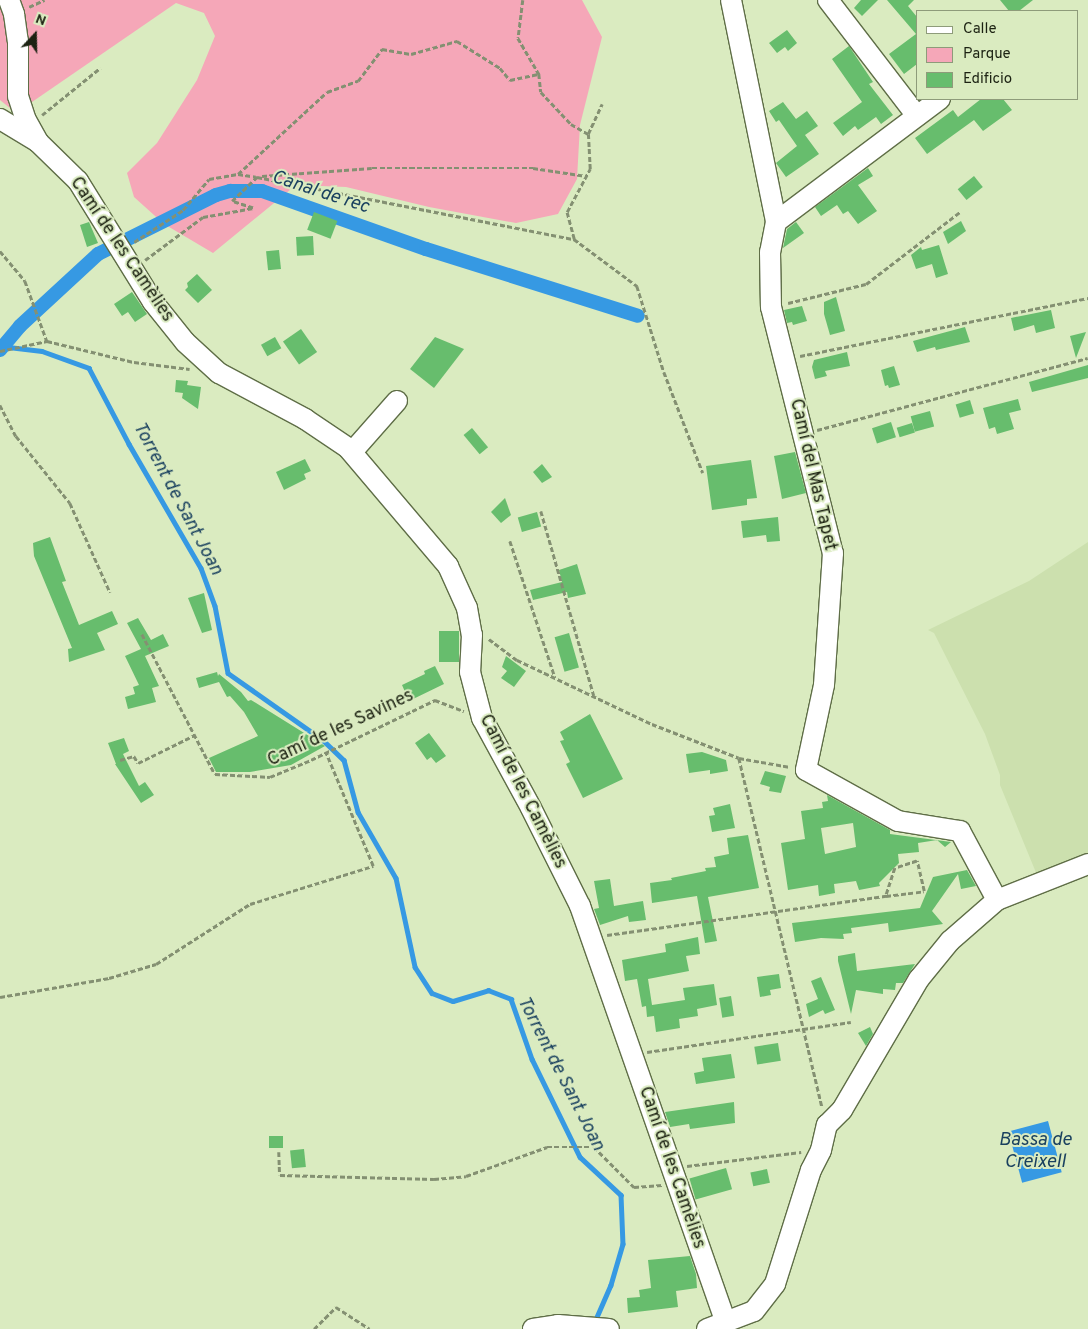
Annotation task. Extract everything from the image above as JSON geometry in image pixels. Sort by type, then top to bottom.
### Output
[{"type":"street","name":"Camí de les Camèlies","points":[[9,0],[14,14],[18,41],[18,96],[34,134],[78,181],[153,302],[185,342],[219,373],[305,420],[352,452],[448,566],[467,608],[472,635],[470,672],[482,718],[531,808],[576,898],[674,1176],[716,1326]]},
{"type":"street","name":"Camí del Mas Tapet","points":[[731,0],[776,222],[770,252],[771,307],[833,553],[824,685],[806,770]]},
{"type":"street","points":[[828,0],[917,116]]},
{"type":"street","points":[[776,222],[939,100]]},
{"type":"street","points":[[0,120],[34,134]]},
{"type":"street","points":[[352,452],[397,401]]},
{"type":"street","points":[[806,770],[898,821],[960,831],[997,900]]},
{"type":"street","points":[[716,1326],[754,1311],[775,1284],[810,1170],[821,1150],[827,1125],[842,1110],[919,979],[950,941],[997,900],[1088,864]]},
{"type":"street","points":[[534,1329],[558,1325],[610,1329]]},
{"type":"path","points":[[523,0],[518,38],[539,74],[541,92],[571,124],[588,134]]},
{"type":"path","points":[[238,174],[327,92],[358,81],[382,49],[411,54],[457,40],[500,68],[510,80],[539,74]]},
{"type":"path","points":[[34,134],[100,68]]},
{"type":"path","points":[[574,239],[567,212],[590,169],[588,134],[602,104]]},
{"type":"path","points":[[132,270],[203,217],[253,208],[232,201],[256,177],[372,168],[533,168],[586,176]]},
{"type":"path","points":[[120,251],[183,210],[209,179],[238,174],[574,239],[636,286],[664,372],[703,473]]},
{"type":"path","points":[[771,307],[866,284],[960,212]]},
{"type":"path","points":[[0,251],[25,281],[46,341]]},
{"type":"path","points":[[784,357],[849,346],[1088,298]]},
{"type":"path","points":[[0,351],[46,341],[134,362],[219,373]]},
{"type":"path","points":[[804,433],[1088,358]]},
{"type":"path","points":[[0,405],[16,436],[70,502],[110,592]]},
{"type":"path","points":[[541,511],[594,696]]},
{"type":"path","points":[[510,541],[555,678]]},
{"type":"path","points":[[470,624],[517,660],[652,724],[740,758],[806,770]]},
{"type":"path","name":"Camí de les Savines","points":[[142,634],[215,774],[270,777],[326,753],[434,700],[482,718]]},
{"type":"path","points":[[120,760],[134,756],[138,763],[195,735]]},
{"type":"path","points":[[0,997],[109,978],[156,964],[250,904],[373,866],[326,753]]},
{"type":"path","points":[[740,758],[827,1125]]},
{"type":"path","points":[[591,938],[924,891],[917,861],[895,868],[886,896]]},
{"type":"path","points":[[631,1054],[851,1022]]},
{"type":"path","points":[[279,1152],[280,1175],[434,1179],[466,1176],[547,1147],[594,1147],[634,1187],[674,1176],[821,1150]]},
{"type":"path","points":[[314,1329],[336,1307],[370,1329]]},
{"type":"shaded area","points":[[1088,542],[1088,853],[1037,875],[1000,785],[1000,775],[985,734],[934,633],[928,630],[1029,581]]},
{"type":"green space","points":[[0,0],[582,0],[602,37],[580,125],[577,179],[558,214],[516,223],[429,207],[346,187],[296,185],[213,253],[164,224],[134,197],[127,173],[157,143],[197,80],[215,36],[204,13],[176,3],[16,113],[0,100]]},
{"type":"water","name":"Bassa de Creixell","points":[[1048,1121],[1062,1172],[1022,1183],[1008,1132]]},
{"type":"building","points":[[861,0],[878,0],[862,16],[854,8]]},
{"type":"building","points":[[887,0],[914,0],[908,6],[916,16],[916,34]]},
{"type":"building","points":[[1000,0],[1033,0],[1020,10],[1008,10]]},
{"type":"building","points":[[787,30],[797,43],[788,51],[785,47],[777,53],[769,43]]},
{"type":"building","points":[[916,34],[916,65],[904,74],[889,54]]},
{"type":"building","points":[[849,46],[873,82],[869,84],[893,115],[881,124],[876,117],[858,130],[855,126],[843,136],[833,123],[862,102],[832,59]]},
{"type":"building","points":[[980,100],[1004,100],[1012,110],[983,131],[974,120],[927,154],[915,138],[953,110],[958,117]]},
{"type":"building","points":[[783,102],[796,119],[807,111],[818,126],[805,135],[819,154],[786,177],[776,163],[797,146],[779,120],[776,122],[769,111]]},
{"type":"building","points":[[868,168],[873,176],[858,185],[877,211],[858,224],[848,211],[843,214],[837,205],[821,216],[815,207]]},
{"type":"building","points":[[974,176],[983,187],[966,200],[958,189]]},
{"type":"building","points":[[314,212],[337,221],[331,239],[307,230]]},
{"type":"building","points":[[961,221],[966,231],[948,244],[943,232]]},
{"type":"building","points":[[89,222],[98,243],[87,247],[80,225]]},
{"type":"building","points":[[796,222],[804,233],[783,248],[787,229]]},
{"type":"building","points":[[313,236],[314,255],[297,256],[296,237]]},
{"type":"building","points":[[939,245],[948,274],[936,278],[932,264],[916,269],[911,255],[921,247],[922,250]]},
{"type":"building","points":[[279,250],[281,269],[268,270],[266,251]]},
{"type":"building","points":[[197,274],[212,290],[198,303],[185,290],[188,287],[187,283]]},
{"type":"building","points":[[132,292],[147,314],[135,322],[128,312],[122,316],[114,304]]},
{"type":"building","points":[[836,297],[845,331],[830,335],[824,314],[824,302]]},
{"type":"building","points":[[802,306],[807,321],[793,325],[792,322],[787,323],[784,310]]},
{"type":"building","points":[[1051,310],[1055,328],[1036,333],[1034,325],[1014,331],[1011,318]]},
{"type":"building","points":[[965,327],[970,342],[936,350],[935,347],[917,352],[913,341]]},
{"type":"building","points":[[301,329],[317,352],[299,365],[283,342]]},
{"type":"building","points":[[1086,332],[1076,358],[1070,336]]},
{"type":"building","points":[[275,337],[281,348],[267,356],[261,345]]},
{"type":"building","points":[[435,337],[464,349],[434,388],[410,369]]},
{"type":"building","points":[[847,352],[850,366],[825,371],[827,376],[815,379],[812,367],[814,360]]},
{"type":"building","points":[[1088,365],[1088,378],[1032,392],[1029,382]]},
{"type":"building","points":[[894,366],[900,385],[889,388],[888,385],[885,386],[881,370]]},
{"type":"building","points":[[176,380],[188,381],[187,385],[201,387],[198,409],[182,398],[183,393],[175,392]]},
{"type":"building","points":[[1018,399],[1021,410],[1009,413],[1014,429],[997,434],[995,427],[989,429],[983,408]]},
{"type":"building","points":[[970,400],[974,413],[960,418],[956,404]]},
{"type":"building","points":[[930,411],[934,426],[915,432],[911,416]]},
{"type":"building","points":[[891,422],[896,437],[877,443],[872,428]]},
{"type":"building","points":[[912,423],[915,433],[900,437],[897,428]]},
{"type":"building","points":[[472,428],[488,447],[480,454],[464,435]]},
{"type":"building","points":[[795,452],[806,493],[782,499],[774,456]]},
{"type":"building","points":[[305,459],[311,471],[304,474],[306,479],[284,490],[276,472]]},
{"type":"building","points":[[751,460],[757,498],[747,499],[747,505],[712,510],[706,466]]},
{"type":"building","points":[[542,464],[552,477],[542,483],[533,472]]},
{"type":"building","points":[[505,498],[511,515],[501,523],[491,512]]},
{"type":"building","points":[[537,512],[541,526],[522,532],[518,518]]},
{"type":"building","points":[[778,517],[780,541],[767,542],[766,535],[743,538],[741,521]]},
{"type":"building","points":[[50,537],[66,581],[62,582],[79,625],[112,611],[118,624],[97,633],[105,650],[69,662],[68,649],[72,648],[34,556],[33,543]]},
{"type":"building","points":[[577,564],[586,594],[568,598],[567,592],[533,600],[530,590],[562,582],[559,570]]},
{"type":"building","points":[[204,593],[212,630],[202,633],[188,598]]},
{"type":"building","points":[[138,618],[151,640],[163,634],[169,646],[145,656],[159,686],[152,688],[156,702],[128,709],[125,697],[135,694],[133,687],[139,685],[125,656],[141,649],[127,623]]},
{"type":"building","points":[[439,631],[459,631],[459,662],[439,662]]},
{"type":"building","points":[[569,633],[579,668],[565,672],[555,637]]},
{"type":"building","points":[[506,656],[526,671],[514,687],[501,678],[507,671],[502,667]]},
{"type":"building","points":[[435,666],[444,684],[409,701],[402,685],[425,674],[424,671]]},
{"type":"building","points":[[217,672],[218,676],[219,674],[241,692],[248,701],[251,700],[325,746],[291,765],[250,772],[216,772],[209,758],[258,736],[244,712],[230,696],[227,697],[219,682],[199,688],[196,678]]},
{"type":"building","points":[[590,714],[623,779],[583,798],[566,764],[570,762],[560,741],[564,740],[560,732]]},
{"type":"building","points":[[429,733],[446,756],[436,763],[431,757],[427,760],[415,743]]},
{"type":"building","points":[[124,738],[129,751],[123,754],[139,786],[145,782],[154,795],[141,803],[115,764],[108,743]]},
{"type":"building","points":[[702,752],[726,760],[728,771],[710,774],[710,770],[689,773],[686,754]]},
{"type":"building","points":[[765,771],[786,776],[781,793],[769,791],[770,787],[760,784]]},
{"type":"building","points":[[827,795],[890,830],[890,834],[936,840],[918,843],[919,852],[898,854],[899,863],[879,883],[880,886],[859,890],[856,881],[834,884],[835,893],[819,896],[818,885],[788,890],[781,843],[805,839],[801,811],[823,808],[822,802],[828,801]],"holes":[[[853,823],[856,847],[825,854],[821,828]]]},
{"type":"building","points":[[730,804],[735,828],[712,832],[709,816],[715,815],[713,808]]},
{"type":"building","points":[[748,835],[759,888],[708,897],[717,941],[705,943],[697,896],[652,903],[650,883],[672,880],[671,878],[706,871],[705,868],[716,867],[714,857],[729,854],[727,838]]},
{"type":"building","points":[[937,840],[951,842],[945,847]]},
{"type":"building","points":[[967,870],[976,886],[961,889],[958,874],[932,911],[943,924],[889,932],[888,923],[851,928],[852,933],[843,934],[844,939],[821,938],[795,942],[792,923],[920,908],[933,877]]},
{"type":"building","points":[[610,879],[614,906],[643,901],[646,920],[629,922],[628,916],[600,925],[594,909],[599,908],[594,881]]},
{"type":"building","points":[[698,937],[700,954],[686,956],[689,971],[648,979],[652,1005],[685,1000],[683,988],[714,984],[717,1005],[697,1009],[698,1016],[679,1019],[680,1028],[656,1032],[654,1016],[647,1017],[646,1006],[642,1007],[637,979],[625,981],[622,960],[666,952],[665,944]]},
{"type":"building","points":[[855,953],[857,971],[915,964],[903,983],[896,983],[895,990],[883,989],[883,994],[856,990],[851,1014],[838,956]]},
{"type":"building","points":[[779,974],[781,988],[770,990],[771,995],[760,997],[757,977]]},
{"type":"building","points":[[821,977],[835,1010],[825,1014],[823,1010],[809,1017],[806,1004],[818,999],[811,981]]},
{"type":"building","points":[[731,996],[734,1016],[722,1018],[719,998]]},
{"type":"building","points":[[870,1027],[873,1034],[866,1046],[858,1033]]},
{"type":"building","points":[[778,1043],[781,1061],[757,1065],[754,1047]]},
{"type":"building","points":[[731,1054],[735,1078],[696,1084],[694,1073],[704,1071],[702,1058]]},
{"type":"building","points":[[734,1102],[735,1123],[690,1129],[689,1124],[670,1127],[665,1112]]},
{"type":"building","points":[[269,1136],[283,1136],[283,1148],[269,1148]]},
{"type":"building","points":[[304,1149],[306,1167],[292,1168],[290,1150]]},
{"type":"building","points":[[726,1168],[732,1189],[696,1200],[689,1178]]},
{"type":"building","points":[[767,1169],[770,1183],[753,1186],[750,1173]]},
{"type":"building","points":[[690,1256],[696,1274],[697,1288],[676,1291],[678,1307],[628,1313],[627,1298],[640,1297],[639,1290],[651,1288],[648,1260]]},
{"type":"waterway","name":"Canal de rec","points":[[0,350],[20,326],[98,254],[216,195],[230,191],[262,191],[426,249],[638,316]]},
{"type":"waterway","name":"Torrent de Sant Joan","points":[[0,346],[42,351],[89,368],[129,444],[201,568],[215,606],[228,673],[323,740],[344,760],[358,812],[396,878],[415,967],[432,993],[453,1001],[488,990],[511,999],[532,1059],[580,1157],[621,1195],[623,1244],[611,1285],[595,1322]]}]
